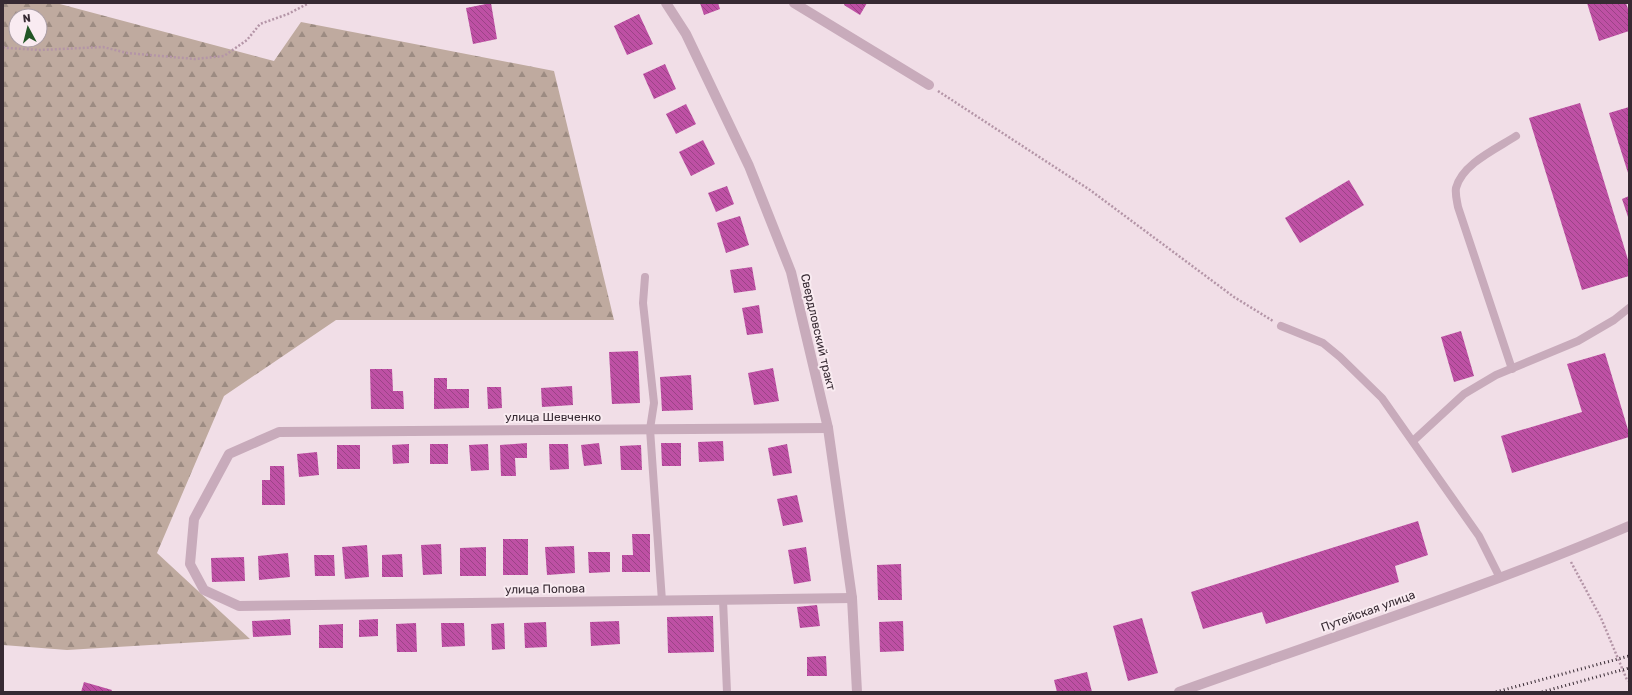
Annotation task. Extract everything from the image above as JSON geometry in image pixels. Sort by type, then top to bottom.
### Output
[{"type":"street","name":"Свердловский тракт","points":[[666,3],[686,34],[749,166],[791,272],[828,428],[852,598],[857,692]]},
{"type":"street","points":[[794,3],[929,85]]},
{"type":"street","name":"улица Шевченко","points":[[239,606],[204,590],[190,564],[194,519],[229,454],[279,432],[828,428]]},
{"type":"street","name":"Путейская улица","points":[[1179,692],[1500,578],[1629,526]]},
{"type":"street","name":"улица Попова","points":[[239,606],[852,598]]},
{"type":"lane","points":[[1512,369],[1458,207],[1456,190],[1461,175],[1480,159],[1516,136]]},
{"type":"lane","points":[[645,277],[643,303],[654,403],[650,429],[662,601]]},
{"type":"lane","points":[[1413,441],[1464,394],[1496,375],[1578,341],[1614,320],[1629,308]]},
{"type":"lane","points":[[1281,326],[1323,343],[1340,357],[1382,398],[1479,536],[1500,578]]},
{"type":"lane","points":[[723,600],[727,692]]},
{"type":"path","points":[[3,47],[40,50],[103,47],[127,53],[195,59],[224,56],[247,40],[260,24],[288,14],[309,3]]},
{"type":"path","points":[[929,85],[1090,190],[1234,297],[1281,326]]},
{"type":"path","points":[[1566,552],[1601,618],[1627,680],[1629,681]]},
{"type":"green space","points":[[3,3],[56,3],[274,61],[301,22],[554,71],[614,320],[336,320],[224,396],[157,553],[250,639],[67,650],[3,645]]},
{"type":"building","points":[[491,3],[497,39],[473,44],[466,8]]},
{"type":"building","points":[[700,3],[718,3],[720,9],[704,15]]},
{"type":"building","points":[[845,3],[867,3],[860,15],[844,5]]},
{"type":"building","points":[[1587,3],[1626,3],[1629,12],[1629,31],[1599,41]]},
{"type":"building","points":[[639,14],[653,44],[627,55],[614,26]]},
{"type":"building","points":[[665,64],[676,89],[654,99],[643,74]]},
{"type":"building","points":[[1580,103],[1629,263],[1629,276],[1582,290],[1529,118]]},
{"type":"building","points":[[686,104],[696,124],[676,134],[666,114]]},
{"type":"building","points":[[1629,107],[1629,176],[1609,113]]},
{"type":"building","points":[[703,140],[715,164],[691,176],[679,152]]},
{"type":"building","points":[[1349,180],[1364,205],[1300,243],[1285,218]]},
{"type":"building","points":[[727,186],[734,204],[716,212],[708,193]]},
{"type":"building","points":[[1629,196],[1629,220],[1622,199]]},
{"type":"building","points":[[740,216],[749,245],[726,253],[717,223]]},
{"type":"building","points":[[752,267],[756,290],[734,293],[730,270]]},
{"type":"building","points":[[759,305],[763,333],[747,335],[742,308]]},
{"type":"building","points":[[1461,331],[1474,376],[1454,382],[1441,337]]},
{"type":"building","points":[[638,351],[640,403],[612,404],[609,352]]},
{"type":"building","points":[[1605,353],[1629,437],[1512,473],[1501,436],[1582,412],[1567,364]]},
{"type":"building","points":[[773,368],[779,401],[754,405],[748,373]]},
{"type":"building","points":[[370,369],[392,369],[393,391],[403,391],[404,409],[371,409]]},
{"type":"building","points":[[691,375],[693,410],[662,411],[660,377]]},
{"type":"building","points":[[434,378],[447,378],[447,389],[469,389],[469,408],[434,409]]},
{"type":"building","points":[[572,386],[573,405],[542,407],[541,388]]},
{"type":"building","points":[[487,387],[501,387],[502,408],[488,409]]},
{"type":"building","points":[[723,441],[724,461],[699,462],[698,442]]},
{"type":"building","points":[[527,443],[527,458],[515,458],[516,476],[501,476],[500,445]]},
{"type":"building","points":[[599,443],[602,464],[584,466],[581,445]]},
{"type":"building","points":[[661,443],[681,443],[681,466],[662,466]]},
{"type":"building","points":[[409,444],[409,463],[393,464],[392,445]]},
{"type":"building","points":[[430,444],[448,444],[448,464],[430,464]]},
{"type":"building","points":[[488,444],[489,470],[471,471],[469,445]]},
{"type":"building","points":[[549,444],[568,444],[569,469],[550,470]]},
{"type":"building","points":[[787,444],[792,473],[773,476],[768,448]]},
{"type":"building","points":[[337,445],[360,445],[360,469],[337,469]]},
{"type":"building","points":[[641,445],[642,470],[621,470],[620,446]]},
{"type":"building","points":[[317,452],[319,475],[299,477],[297,454]]},
{"type":"building","points":[[270,466],[284,466],[285,505],[262,505],[262,480],[270,480]]},
{"type":"building","points":[[797,495],[803,522],[783,526],[777,499]]},
{"type":"building","points":[[1418,521],[1428,555],[1395,566],[1399,582],[1266,624],[1262,612],[1203,629],[1191,592]]},
{"type":"building","points":[[632,534],[650,534],[650,572],[622,572],[622,555],[633,555]]},
{"type":"building","points":[[503,539],[528,539],[528,575],[503,575]]},
{"type":"building","points":[[441,544],[442,574],[423,575],[421,545]]},
{"type":"building","points":[[367,545],[369,577],[345,579],[342,547]]},
{"type":"building","points":[[574,546],[575,573],[547,575],[545,547]]},
{"type":"building","points":[[486,547],[486,576],[460,576],[460,548]]},
{"type":"building","points":[[806,547],[811,581],[794,584],[788,550]]},
{"type":"building","points":[[588,552],[610,552],[610,572],[589,573]]},
{"type":"building","points":[[288,553],[290,577],[259,580],[258,556]]},
{"type":"building","points":[[402,554],[403,577],[382,577],[382,555]]},
{"type":"building","points":[[314,555],[334,555],[335,576],[315,576]]},
{"type":"building","points":[[244,557],[245,581],[212,582],[211,558]]},
{"type":"building","points":[[901,564],[902,600],[878,600],[877,565]]},
{"type":"building","points":[[817,605],[820,626],[800,628],[797,607]]},
{"type":"building","points":[[713,616],[714,652],[668,653],[667,617]]},
{"type":"building","points":[[1142,618],[1158,673],[1128,681],[1113,626]]},
{"type":"building","points":[[290,619],[291,635],[253,637],[252,621]]},
{"type":"building","points":[[378,619],[378,636],[359,637],[359,620]]},
{"type":"building","points":[[619,621],[620,644],[591,646],[590,622]]},
{"type":"building","points":[[903,621],[904,651],[880,652],[879,622]]},
{"type":"building","points":[[546,622],[547,647],[525,648],[524,623]]},
{"type":"building","points":[[416,623],[417,652],[397,652],[396,624]]},
{"type":"building","points":[[441,623],[464,623],[465,646],[442,647]]},
{"type":"building","points":[[504,623],[505,649],[492,650],[491,624]]},
{"type":"building","points":[[343,624],[343,648],[319,648],[319,625]]},
{"type":"building","points":[[826,656],[827,676],[807,676],[807,657]]},
{"type":"building","points":[[1087,672],[1092,692],[1057,692],[1054,680]]},
{"type":"building","points":[[84,682],[112,690],[111,692],[81,692]]},
{"type":"railway","points":[[1496,692],[1629,656]]},
{"type":"railway","points":[[1542,692],[1629,668]]}]
